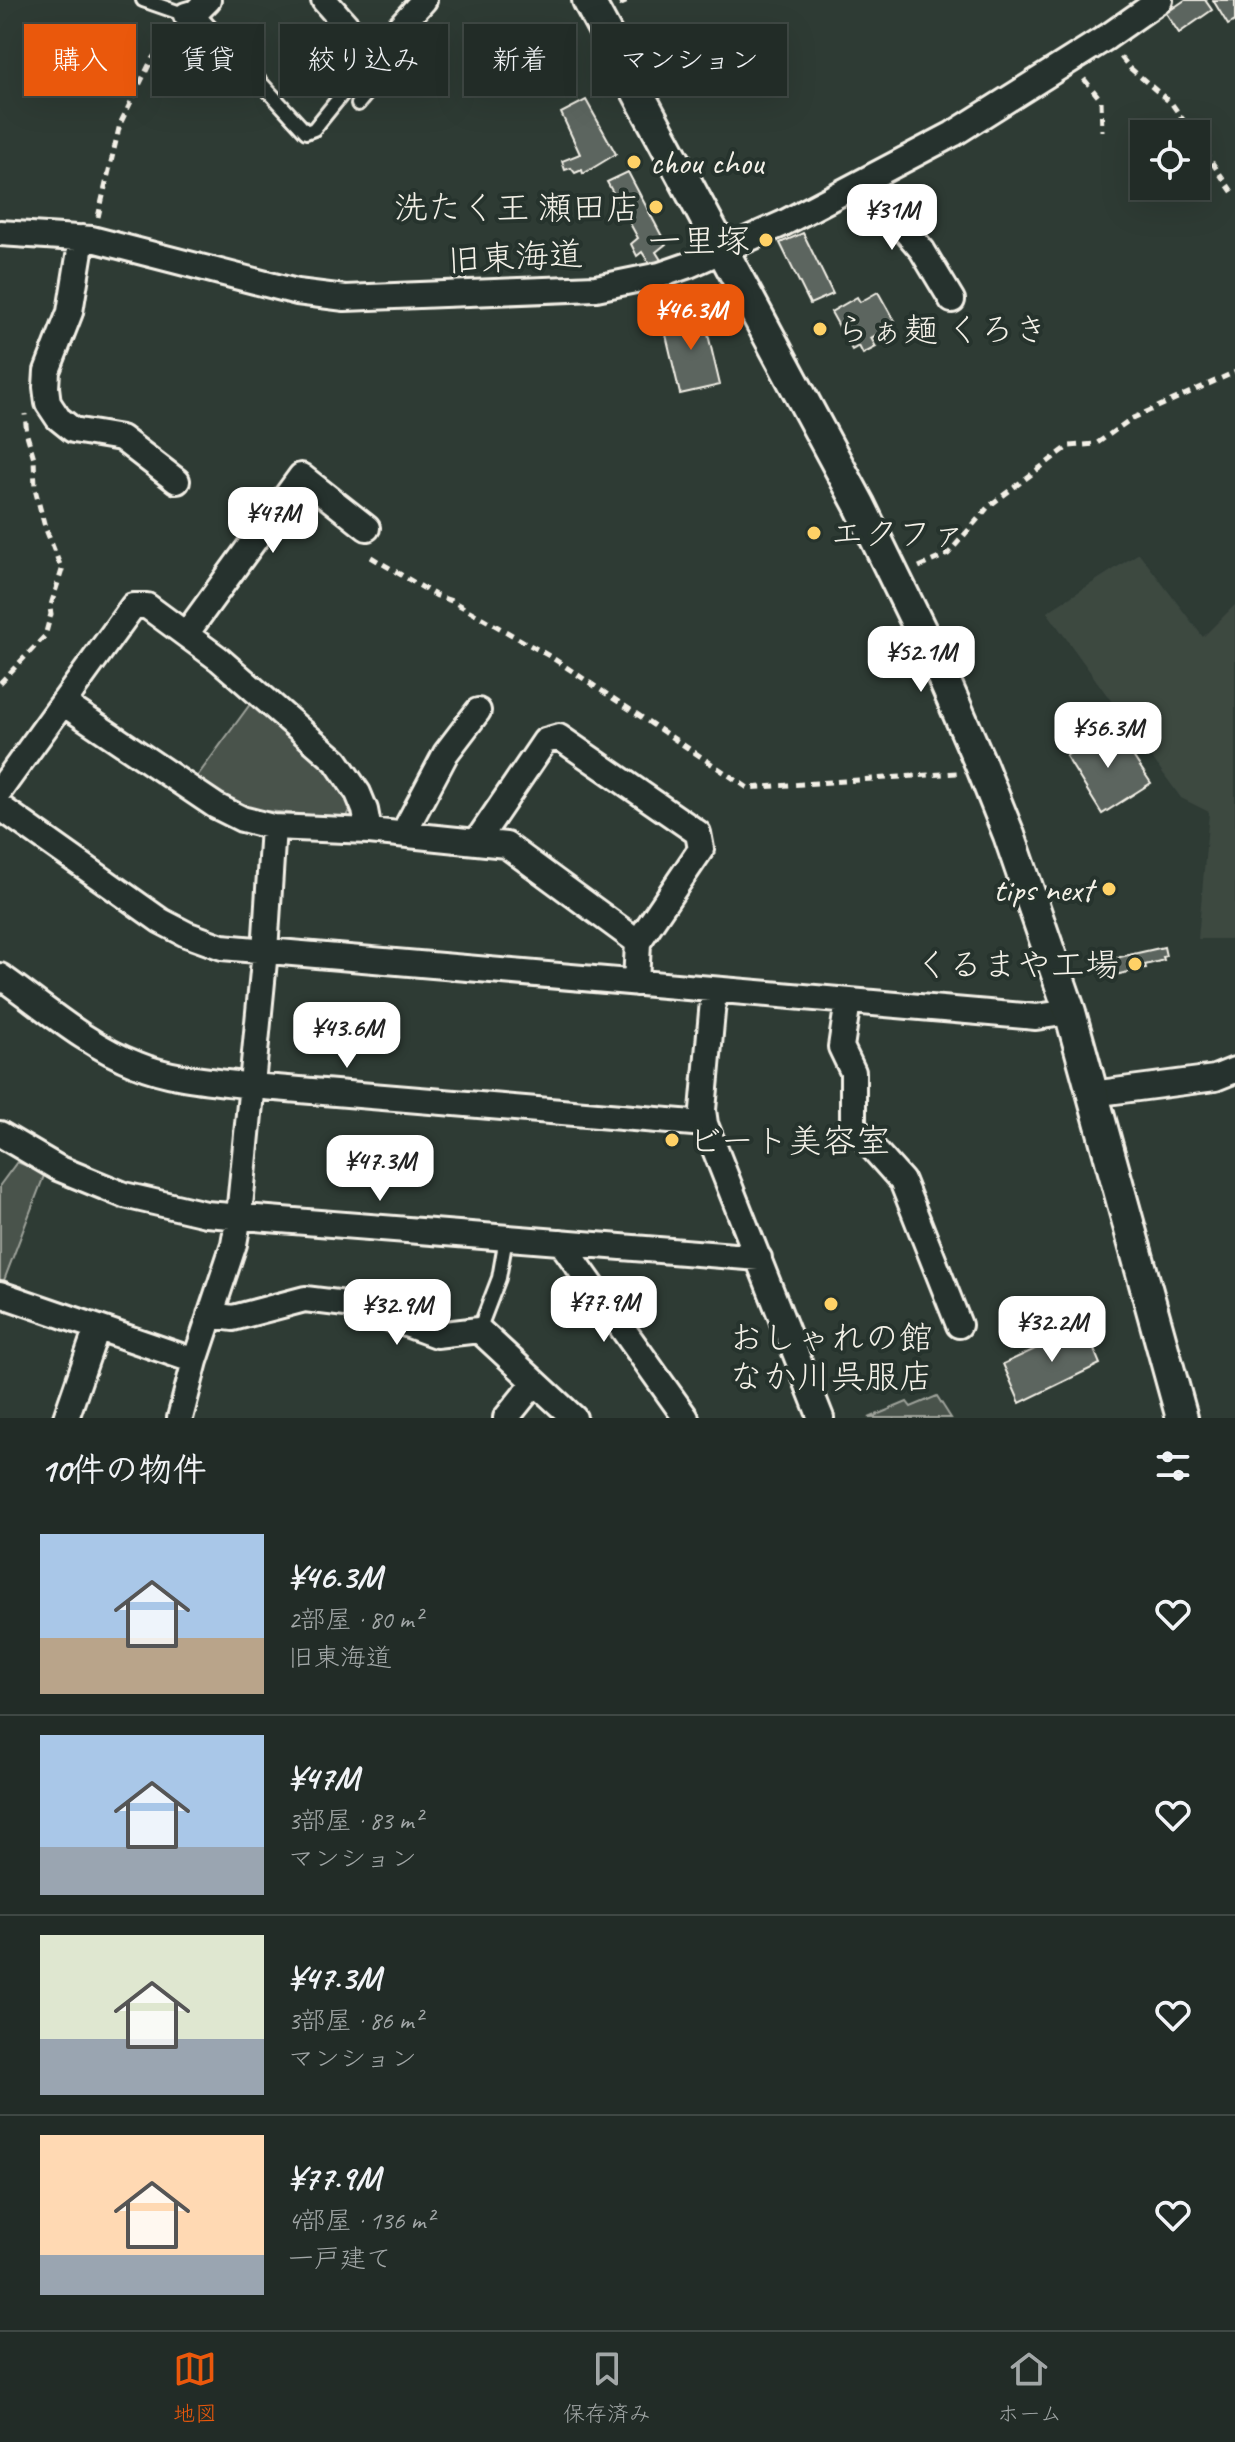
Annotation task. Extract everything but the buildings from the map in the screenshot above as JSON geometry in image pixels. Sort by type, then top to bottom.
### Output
[{"type":"street","points":[[324,0],[345,24]]},
{"type":"street","points":[[588,0],[896,577],[981,765],[1009,835],[1070,1012],[1182,1418]]},
{"type":"street","name":"旧東海道","points":[[0,233],[87,238],[297,292],[345,298],[596,288],[660,275],[723,252],[863,182],[953,134],[1160,0]]},
{"type":"street","points":[[402,24],[419,5]]},
{"type":"street","points":[[863,182],[922,250],[952,300]]},
{"type":"street","points":[[87,238],[70,312],[47,371],[48,403],[58,418],[73,430],[121,438],[177,481]]},
{"type":"street","points":[[186,634],[301,476],[367,528]]},
{"type":"street","points":[[0,790],[133,606],[147,606],[219,659],[336,761],[358,793],[369,831]]},
{"type":"street","points":[[63,703],[216,806],[242,819],[273,827],[369,831],[506,845],[638,942]]},
{"type":"street","points":[[403,834],[446,753],[478,711]]},
{"type":"street","points":[[477,841],[545,741],[559,737],[698,833],[701,849],[638,942],[636,983]]},
{"type":"street","points":[[0,807],[161,921],[222,947],[1036,1017],[1070,1012]]},
{"type":"street","points":[[180,1418],[195,1361],[234,1244],[239,1216],[265,951],[273,827]]},
{"type":"street","points":[[0,976],[103,1049],[137,1065],[180,1077],[252,1086],[705,1124]]},
{"type":"street","points":[[714,990],[703,1110],[705,1124],[821,1418]]},
{"type":"street","points":[[848,1001],[841,1047],[853,1072],[853,1126],[902,1181],[959,1325]]},
{"type":"street","points":[[1092,1094],[1215,1078],[1235,1070]]},
{"type":"street","points":[[0,1134],[58,1168],[124,1195],[206,1214],[759,1258]]},
{"type":"street","points":[[561,1242],[686,1418]]},
{"type":"street","points":[[0,1294],[195,1361]]},
{"type":"street","points":[[210,1315],[233,1318],[305,1299],[354,1305],[436,1335],[479,1330],[574,1418]]},
{"type":"street","points":[[66,1418],[97,1328]]},
{"type":"street","points":[[506,1418],[535,1382]]},
{"type":"lane","points":[[143,0],[197,9],[306,132],[314,129],[341,96]]},
{"type":"lane","points":[[358,104],[365,96]]},
{"type":"lane","points":[[479,1330],[499,1278],[506,1238]]},
{"type":"path","points":[[87,238],[110,176],[120,124],[152,59],[197,9]]},
{"type":"path","points":[[1107,37],[1130,68],[1172,104],[1183,120]]},
{"type":"path","points":[[1069,60],[1101,100],[1102,131]]},
{"type":"path","points":[[1210,159],[1235,196]]},
{"type":"path","points":[[896,577],[948,554],[989,506],[1069,446],[1096,444],[1131,419],[1235,372]]},
{"type":"path","points":[[0,683],[45,636],[62,570],[45,527],[35,489],[34,458],[27,435],[25,409]]},
{"type":"path","points":[[371,557],[551,657],[748,788],[954,774],[981,765]]},
{"type":"shaded area","points":[[1139,553],[1203,637],[1235,605],[1235,939],[1198,939],[1209,812],[1181,798],[1047,612]]},
{"type":"shaded area","points":[[251,703],[306,750],[342,789],[353,805],[346,818],[255,810],[230,801],[196,778]]},
{"type":"shaded area","points":[[17,1162],[45,1173],[3,1283],[0,1282],[0,1185]]},
{"type":"shaded area","points":[[937,1396],[951,1418],[869,1418],[907,1402],[911,1407]]},
{"type":"place","name":"chou chou","points":[[634,162]]},
{"type":"place","name":"洗たく王 瀬田店","points":[[656,207]]},
{"type":"place","name":"一里塚","points":[[766,240]]},
{"type":"place","name":"らぁ麺 くろき","points":[[820,329]]},
{"type":"place","name":"エクファ","points":[[814,533]]},
{"type":"place","name":"tips next","points":[[1109,889]]},
{"type":"place","name":"くるまや工場","points":[[1135,964]]},
{"type":"place","name":"ビート美容室","points":[[672,1140]]},
{"type":"place","name":"おしゃれの館 なか川呉服店","points":[[831,1304]]}]
